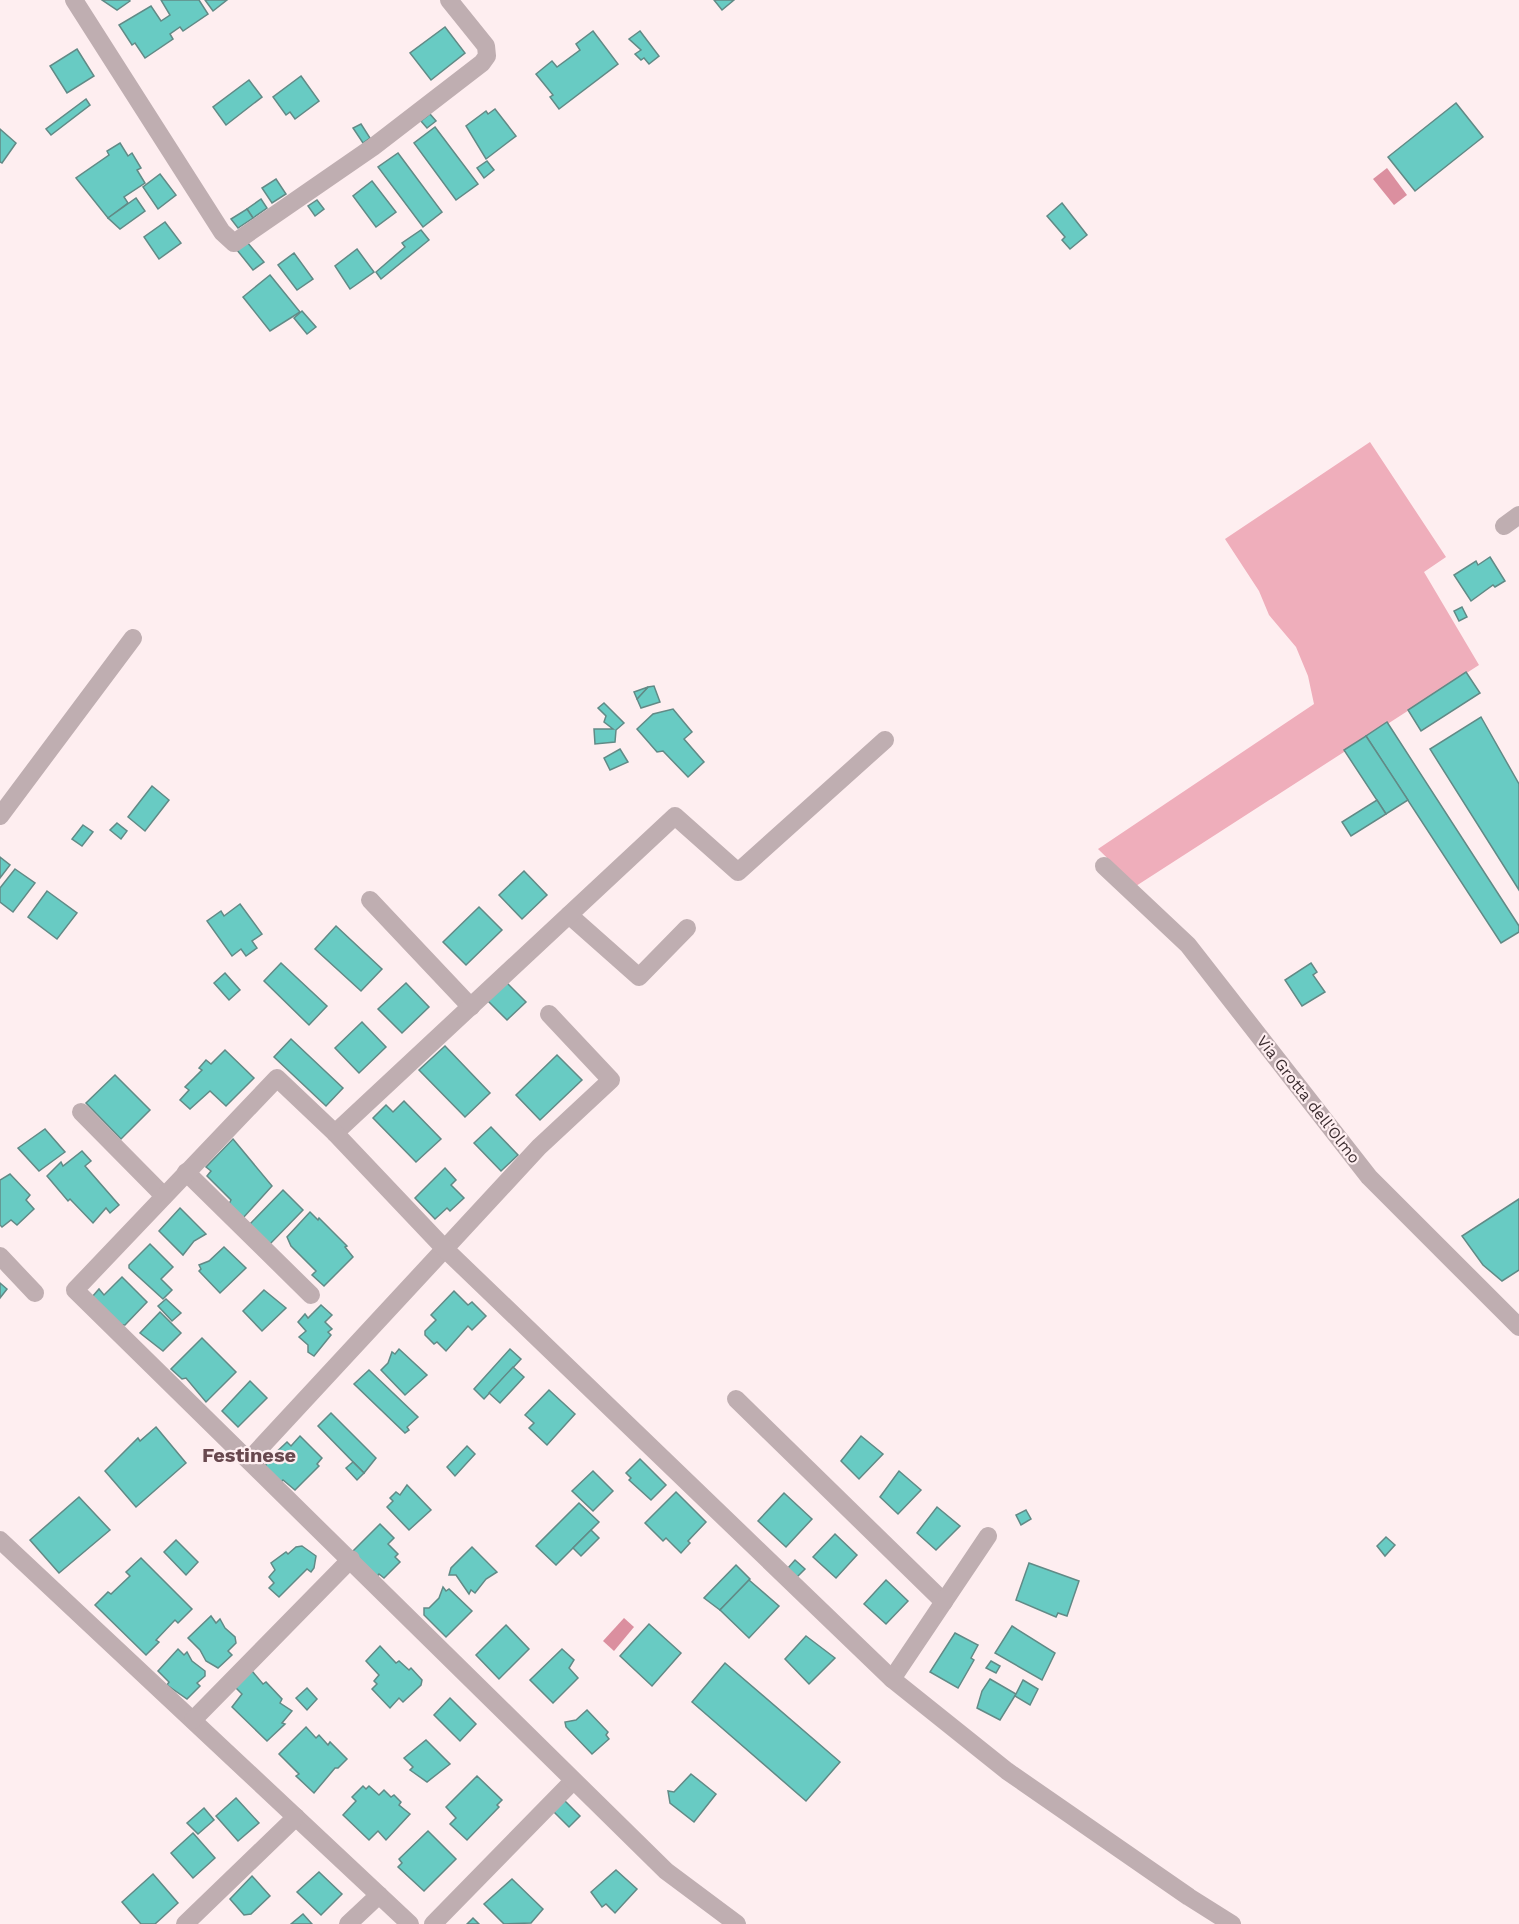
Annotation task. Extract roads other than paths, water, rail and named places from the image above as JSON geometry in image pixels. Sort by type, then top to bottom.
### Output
[{"type":"street","points":[[74,0],[222,232],[234,243],[372,147],[482,63],[487,56],[486,46],[449,0]]},
{"type":"street","points":[[1504,526],[1519,515]]},
{"type":"street","points":[[0,816],[133,638]]},
{"type":"street","points":[[335,1133],[675,816],[738,872],[885,740]]},
{"type":"street","name":"Via Grotta dell'Olmo","points":[[1104,866],[1188,945],[1370,1177],[1519,1327]]},
{"type":"street","points":[[370,900],[471,1006]]},
{"type":"street","points":[[569,915],[639,977],[687,928]]},
{"type":"street","points":[[249,1460],[539,1147],[611,1080],[549,1014]]},
{"type":"street","points":[[737,1924],[666,1871],[75,1290],[277,1078],[335,1133],[445,1249],[892,1679],[1007,1771],[1189,1897],[1232,1924]]},
{"type":"street","points":[[81,1112],[164,1196]]},
{"type":"street","points":[[186,1172],[311,1295]]},
{"type":"street","points":[[0,1257],[35,1293]]},
{"type":"street","points":[[736,1399],[944,1602]]},
{"type":"street","points":[[892,1679],[988,1536]]},
{"type":"street","points":[[0,1540],[410,1924]]},
{"type":"street","points":[[193,1720],[351,1559]]},
{"type":"street","points":[[433,1924],[573,1781]]},
{"type":"street","points":[[184,1924],[296,1817]]},
{"type":"street","points":[[348,1924],[379,1895]]},
{"type":"district","name":"Festinese","points":[[249,1455]]}]
